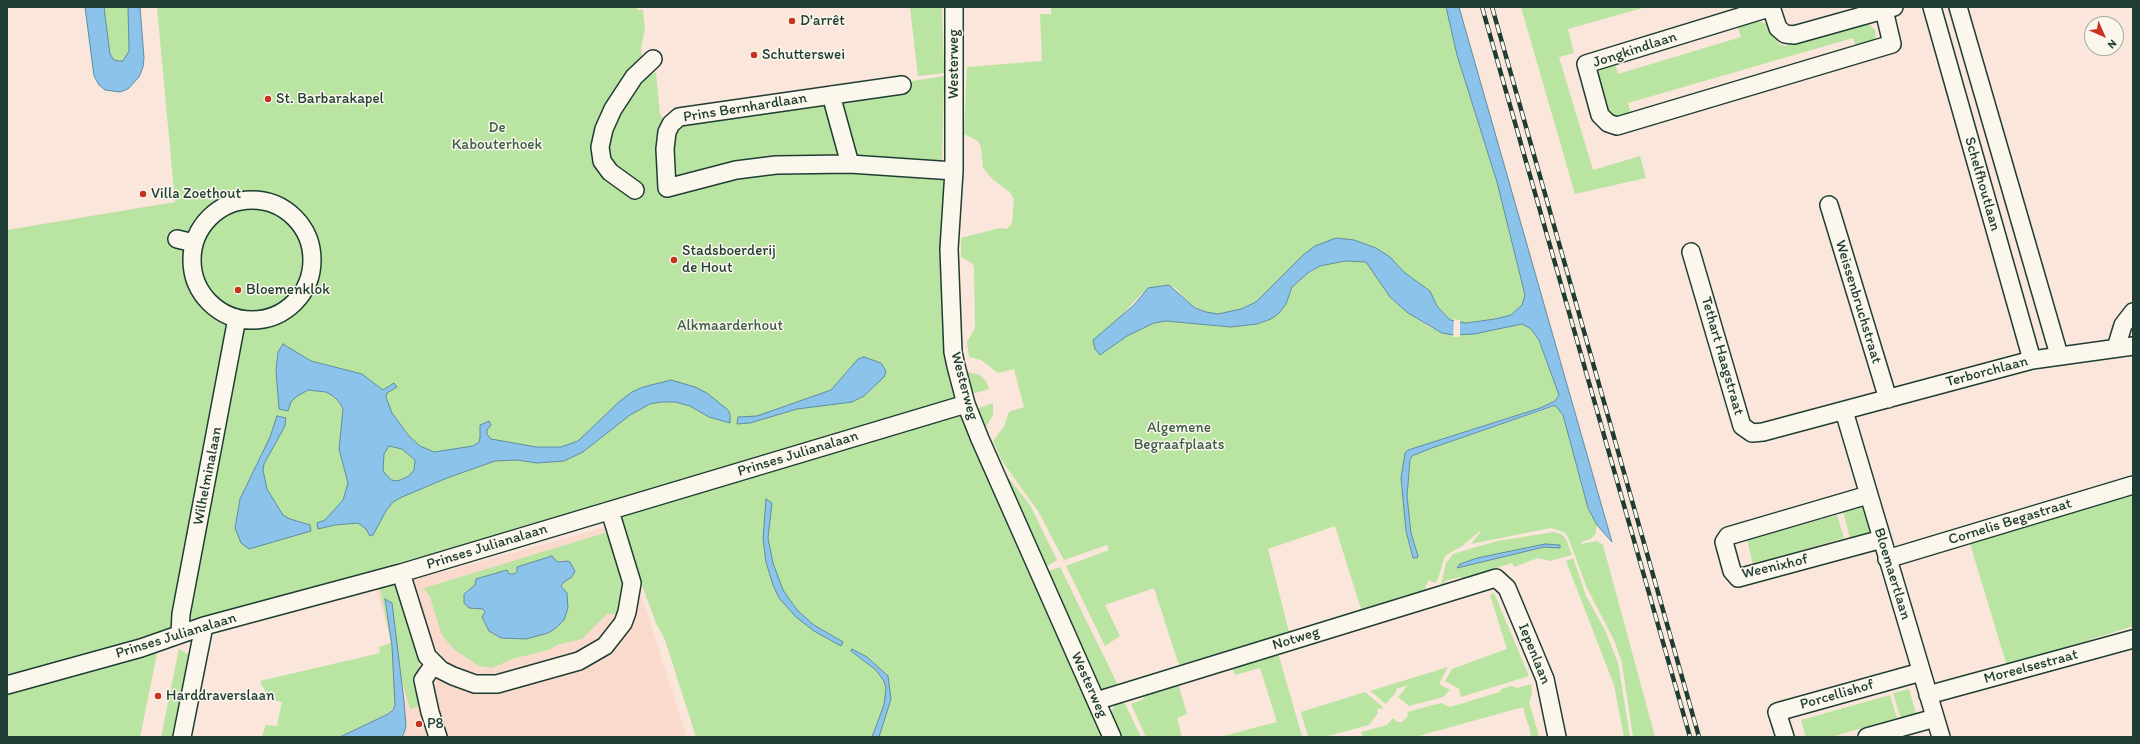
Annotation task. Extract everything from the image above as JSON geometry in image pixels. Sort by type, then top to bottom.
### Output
[{"type":"street","name":"Westerweg","points":[[954,7],[954,171],[949,249],[953,352],[966,404],[1112,737]]},
{"type":"street","name":"Jongkindlaan","points":[[1771,7],[1778,28],[1785,34],[1794,35],[1889,9],[1892,44],[1617,126],[1608,123],[1600,115],[1586,64],[1771,7]]},
{"type":"street","name":"Schelfhoutlaan","points":[[1932,7],[2032,360]]},
{"type":"street","name":"Schelfhoutlaan","points":[[1958,7],[2059,355]]},
{"type":"street","points":[[635,190],[610,172],[602,161],[600,146],[604,129],[613,109],[634,77],[653,59]]},
{"type":"street","name":"Prins Bernhardlaan","points":[[902,85],[679,117],[671,124],[667,132],[665,149],[667,188],[736,170],[776,165],[850,164],[954,171]]},
{"type":"street","points":[[831,95],[850,164]]},
{"type":"street","points":[[253,199],[272,203],[290,213],[304,229],[308,238],[311,252],[309,278],[295,302],[284,310],[267,317],[250,320],[238,318],[218,310],[201,292],[192,268],[186,241],[216,211],[233,202],[253,199]]},
{"type":"street","name":"Weissenbruchstraat","points":[[1829,205],[1888,399]]},
{"type":"street","name":"Tethart Haagstraat","points":[[1691,252],[1742,426],[1752,433],[1762,432],[1844,411]]},
{"type":"street","points":[[2125,347],[2123,325],[2133,312]]},
{"type":"street","name":"Wilhelminalaan","points":[[180,634],[181,614],[238,318]]},
{"type":"street","name":"Terborchlaan","points":[[1844,411],[2032,360],[2059,355],[2125,347]]},
{"type":"street","name":"Prinses Julianalaan","points":[[7,684],[141,648],[204,626],[401,573],[966,404]]},
{"type":"street","name":"Bloemaertlaan","points":[[1844,411],[1941,737]]},
{"type":"street","name":"Cornelis Begastraat","points":[[1887,559],[2133,485]]},
{"type":"street","name":"Weenixhof","points":[[1868,495],[1728,536],[1724,542],[1732,571],[1738,578],[1882,539]]},
{"type":"street","points":[[401,573],[427,656],[434,664],[452,676],[475,684],[497,684],[579,661],[605,646],[623,623],[632,582],[610,511]]},
{"type":"street","name":"Notweg","points":[[1096,701],[1496,578]]},
{"type":"street","name":"Iepenlaan","points":[[1496,578],[1507,588],[1545,679],[1556,737]]},
{"type":"street","points":[[182,737],[204,626]]},
{"type":"street","name":"Moreelsestraat","points":[[1928,695],[2133,639]]},
{"type":"street","points":[[434,664],[424,680],[430,712],[438,737]]},
{"type":"street","name":"Porcellishof","points":[[1785,737],[1777,712],[1921,672]]},
{"type":"street","points":[[1867,737],[1935,718]]},
{"type":"shaded area","points":[[618,524],[687,737],[284,737],[401,674],[376,590]]},
{"type":"green space","points":[[104,7],[128,7],[129,51],[123,61],[114,60],[110,54]]},
{"type":"green space","name":"Alkmaarderhout","points":[[157,7],[637,7],[637,10],[643,10],[645,29],[641,47],[643,74],[656,73],[660,114],[665,121],[944,76],[942,161],[935,175],[943,178],[946,185],[961,408],[1104,737],[696,737],[665,640],[656,623],[611,503],[526,529],[394,564],[420,661],[415,684],[420,706],[410,709],[393,649],[396,702],[391,712],[340,737],[262,736],[266,725],[277,726],[282,702],[269,699],[260,681],[380,653],[379,647],[391,643],[377,574],[161,634],[140,737],[7,737],[7,230],[175,202]]},
{"type":"green space","points":[[910,7],[942,7],[944,73],[918,76]]},
{"type":"green space","name":"Algemene Begraafplaats","points":[[1051,7],[1446,7],[1457,55],[1497,182],[1525,295],[1522,305],[1511,315],[1495,319],[1466,323],[1450,320],[1437,306],[1429,291],[1405,273],[1390,257],[1315,246],[1303,255],[1256,302],[1241,309],[1218,314],[1206,312],[1195,308],[1174,287],[1142,293],[1122,315],[1100,355],[1127,336],[1154,323],[1166,321],[1231,327],[1258,324],[1271,319],[1291,293],[1292,287],[1297,280],[1320,266],[1345,261],[1366,262],[1390,297],[1408,313],[1431,328],[1460,335],[1523,324],[1531,329],[1539,340],[1559,395],[1555,401],[1540,408],[1408,450],[1405,453],[1401,478],[1406,531],[1413,558],[1418,556],[1411,533],[1407,496],[1410,460],[1412,456],[1556,406],[1563,415],[1588,508],[1597,525],[1595,535],[1581,544],[1597,541],[1603,545],[1655,737],[1633,737],[1622,663],[1614,640],[1587,588],[1568,537],[1564,532],[1551,528],[1471,544],[1480,531],[1462,546],[1445,556],[1438,579],[1435,583],[1429,580],[1425,587],[1426,591],[1299,633],[1298,629],[1361,609],[1335,526],[1268,549],[1289,632],[1179,665],[1154,588],[1105,605],[1120,636],[1105,646],[1066,566],[1109,550],[1107,545],[1064,560],[1038,511],[1002,461],[993,441],[1004,427],[1009,412],[1024,407],[1014,369],[998,373],[981,360],[969,357],[967,342],[975,328],[974,269],[973,264],[961,257],[961,238],[1000,228],[1007,229],[1012,223],[1014,199],[1010,192],[992,179],[983,168],[981,147],[978,141],[964,134],[967,67],[1042,61],[1040,14],[1051,14]]},
{"type":"green space","points":[[1521,7],[1646,7],[1568,29],[1574,53],[1559,57],[1593,170],[1640,156],[1646,178],[1575,194]]},
{"type":"green space","points":[[1754,20],[1766,24],[1779,44],[1784,46],[1869,24],[1875,30],[1876,39],[1873,43],[1857,48],[1853,38],[1628,103],[1631,113],[1621,117],[1612,115],[1606,109],[1598,75],[1601,66],[1614,60],[1618,74],[1741,37],[1737,24]]},
{"type":"green space","points":[[968,372],[980,375],[986,381],[989,389],[972,394],[966,373]]},
{"type":"green space","points":[[993,403],[993,415],[985,429],[976,409]]},
{"type":"green space","points":[[1002,470],[1030,505],[1057,560],[1045,568]]},
{"type":"green space","points":[[2133,494],[2133,626],[2007,666],[1970,544]]},
{"type":"green space","points":[[1861,505],[1867,509],[1871,531],[1868,536],[1851,542],[1842,507]]},
{"type":"green space","points":[[1837,515],[1844,538],[1753,564],[1747,540]]},
{"type":"green space","points":[[608,532],[624,581],[622,613],[607,614],[582,639],[560,644],[548,650],[512,659],[492,668],[479,666],[455,650],[446,640],[441,633],[430,597],[424,589],[421,589]],"holes":[[[552,556],[557,562],[563,560],[570,562],[575,571],[570,579],[562,584],[564,590],[556,628],[526,639],[501,638],[489,631],[483,609],[479,607],[474,609],[465,592],[475,585],[476,579],[507,570],[511,575],[515,574],[517,567]]]},
{"type":"green space","points":[[1554,532],[1561,534],[1566,539],[1572,555],[1550,561],[1538,558],[1514,567],[1512,563],[1466,580],[1460,577],[1445,581],[1442,587],[1441,585],[1446,563],[1453,554],[1497,541]]},
{"type":"green space","points":[[1573,558],[1586,596],[1605,630],[1618,663],[1630,737],[1624,737],[1614,685],[1566,561]]},
{"type":"green space","points":[[1060,567],[1117,683],[1116,690],[1099,691],[1047,572]]},
{"type":"green space","points":[[1494,593],[1529,676],[1461,697],[1459,689],[1445,681],[1452,669],[1507,649],[1490,595]]},
{"type":"green space","points":[[179,649],[189,655],[190,663],[175,737],[161,737]]},
{"type":"green space","points":[[1278,653],[1302,736],[1219,737],[1277,722],[1260,668],[1235,675],[1232,667]]},
{"type":"green space","points":[[1448,667],[1439,684],[1450,690],[1443,697],[1409,706],[1398,697],[1408,685],[1396,689],[1396,692],[1386,704],[1370,691]]},
{"type":"green space","points":[[1178,683],[1187,714],[1177,718],[1182,737],[1146,737],[1131,704],[1144,699],[1143,694]]},
{"type":"green space","points":[[1531,684],[1532,695],[1529,702],[1539,737],[1531,737],[1523,707],[1415,737],[1363,737],[1361,732],[1387,725],[1393,718],[1397,722],[1402,722],[1408,716],[1407,712],[1441,703],[1450,707],[1500,692],[1501,689],[1512,686],[1517,688]]},
{"type":"green space","points":[[1909,689],[1916,714],[1901,719],[1893,693]]},
{"type":"green space","points":[[1365,692],[1383,707],[1382,709],[1379,708],[1377,711],[1378,713],[1369,725],[1324,737],[1308,737],[1301,712]]},
{"type":"green space","points":[[1890,695],[1897,718],[1831,737],[1806,737],[1801,720]]},
{"type":"green space","points":[[1121,702],[1125,704],[1141,737],[1120,737],[1110,714],[1116,703]]},
{"type":"water","points":[[85,7],[104,7],[110,54],[114,60],[123,61],[129,51],[128,7],[140,7],[144,58],[143,67],[139,77],[128,89],[120,92],[105,90],[99,85],[94,76]]},
{"type":"water","points":[[1446,7],[1459,7],[1612,542],[1597,525],[1588,508],[1563,415],[1556,406],[1553,406],[1412,456],[1410,460],[1407,496],[1411,533],[1418,556],[1417,558],[1413,558],[1406,531],[1401,478],[1405,453],[1408,450],[1540,408],[1555,401],[1559,395],[1539,340],[1531,329],[1522,324],[1474,334],[1454,335],[1442,333],[1408,313],[1390,297],[1366,262],[1345,261],[1320,266],[1309,272],[1292,287],[1286,304],[1279,313],[1271,319],[1257,324],[1231,327],[1166,321],[1154,323],[1127,336],[1100,355],[1095,349],[1093,340],[1134,305],[1148,288],[1169,285],[1195,308],[1206,312],[1218,314],[1241,309],[1256,302],[1303,255],[1315,246],[1336,238],[1354,240],[1376,248],[1390,257],[1405,273],[1430,291],[1437,306],[1450,320],[1466,323],[1495,319],[1511,315],[1522,305],[1525,295],[1497,182],[1457,55]]},
{"type":"water","points":[[283,344],[311,361],[362,374],[383,390],[394,383],[397,387],[387,393],[386,397],[392,413],[409,436],[420,446],[434,452],[473,446],[479,442],[480,425],[489,421],[491,425],[487,430],[487,434],[491,439],[536,447],[561,447],[578,441],[620,401],[632,392],[643,387],[671,380],[695,387],[707,393],[728,410],[730,414],[730,423],[709,417],[690,406],[675,402],[650,404],[630,415],[583,452],[564,461],[537,463],[517,460],[495,461],[447,478],[402,497],[393,502],[386,511],[373,535],[370,536],[366,529],[358,523],[335,525],[318,529],[317,523],[325,520],[343,500],[348,483],[339,449],[343,409],[340,403],[333,396],[326,392],[308,390],[296,397],[291,402],[288,411],[279,409],[276,370],[278,352]],"holes":[[[389,446],[402,449],[415,460],[414,470],[409,476],[398,481],[391,480],[383,471],[384,454]]]},
{"type":"water","points":[[864,357],[881,363],[886,371],[884,377],[864,396],[852,402],[797,409],[750,423],[737,424],[738,417],[757,416],[831,390],[858,359]]},
{"type":"water","points":[[277,416],[286,418],[285,426],[264,464],[263,470],[267,489],[283,515],[290,519],[310,525],[311,531],[249,549],[241,543],[235,528],[240,499],[270,437]]},
{"type":"water","points":[[766,499],[772,503],[768,538],[773,563],[783,590],[797,610],[814,625],[843,642],[841,646],[814,631],[796,617],[779,598],[773,585],[766,562],[763,539]]},
{"type":"water","points":[[1545,544],[1560,545],[1560,548],[1544,547],[1457,568],[1460,564],[1477,558]]},
{"type":"water","points":[[552,556],[557,562],[570,562],[575,571],[572,577],[561,586],[567,593],[568,608],[564,620],[548,633],[526,639],[501,638],[489,631],[482,617],[485,612],[483,609],[469,608],[464,603],[464,594],[475,585],[476,579],[507,570],[509,574],[515,574],[517,567]]},
{"type":"water","points":[[385,599],[392,603],[404,701],[406,726],[404,733],[402,737],[340,737],[388,714],[393,710],[395,705],[392,646]]},
{"type":"water","points":[[852,649],[867,657],[888,676],[891,699],[879,737],[872,737],[884,705],[886,688],[884,681],[876,670],[851,651]]},
{"type":"pier","points":[[1454,319],[1460,320],[1460,337],[1453,337]]},
{"type":"railway","points":[[1482,7],[1690,737]]},
{"type":"railway","points":[[1492,7],[1699,737]]},
{"type":"place","name":"D'arrêt","points":[[792,21]]},
{"type":"place","name":"Schutterswei","points":[[754,55]]},
{"type":"place","name":"St. Barbarakapel","points":[[268,99]]},
{"type":"place","name":"Villa Zoethout","points":[[143,194]]},
{"type":"place","name":"Stadsboerderij de Hout","points":[[674,260]]},
{"type":"place","name":"Bloemenklok","points":[[238,290]]},
{"type":"place","name":"Harddraverslaan","points":[[158,696]]},
{"type":"place","name":"P8","points":[[419,724]]},
{"type":"park label","name":"De Kabouterhoek","points":[[497,136]]}]
